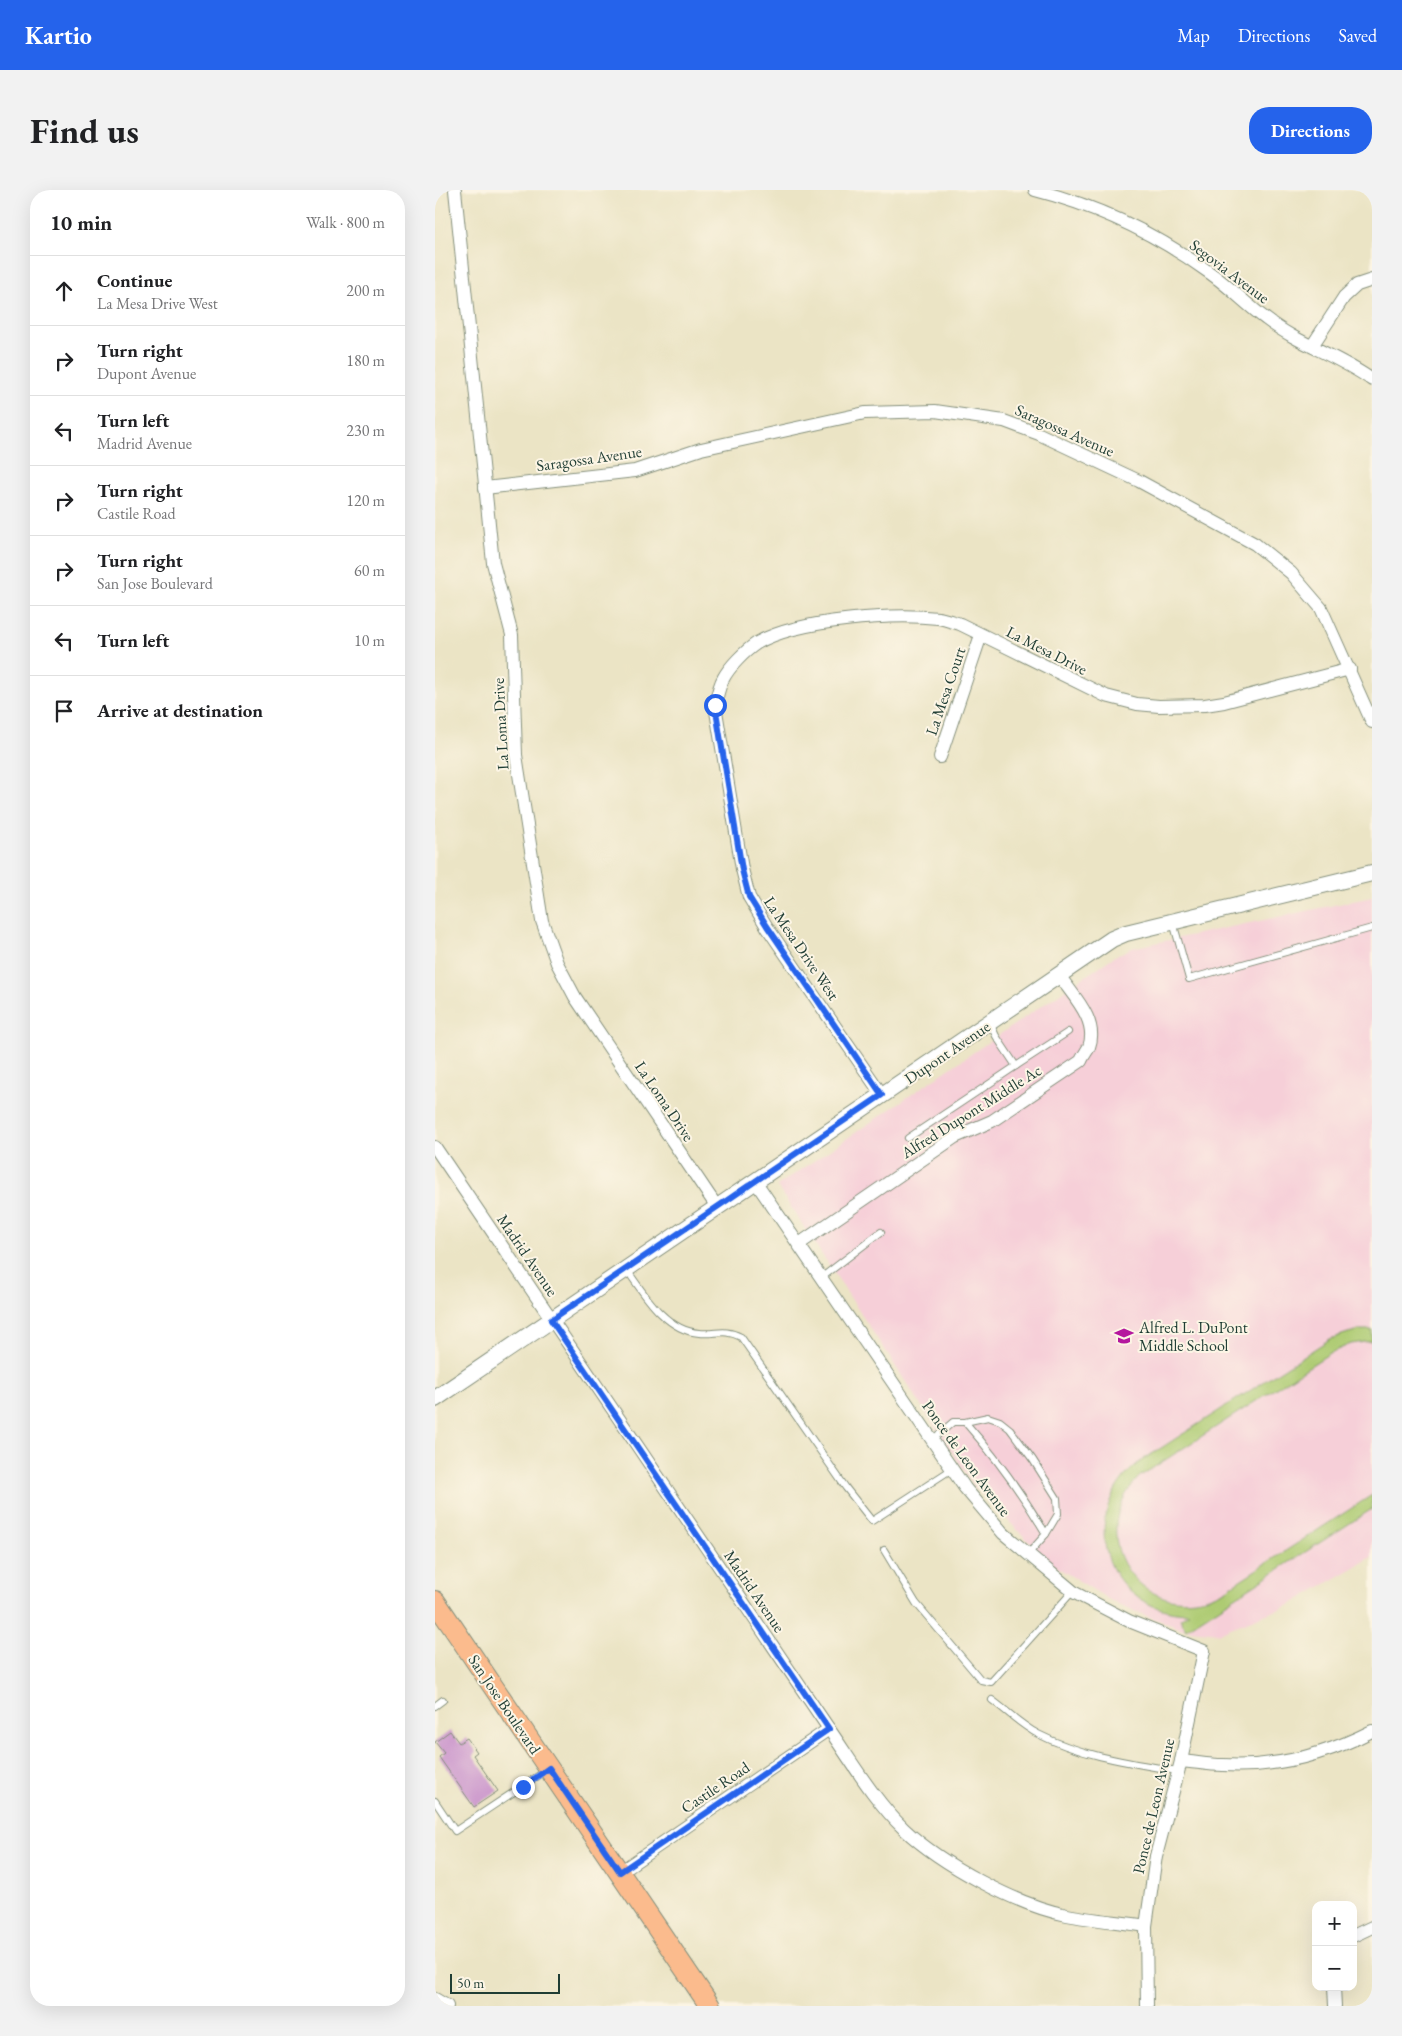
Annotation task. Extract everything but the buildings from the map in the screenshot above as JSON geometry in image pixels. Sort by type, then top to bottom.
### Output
[{"type":"main road","name":"San Jose Boulevard","points":[[435,1601],[710,2006]]},
{"type":"street","name":"La Loma Drive","points":[[455,190],[493,563],[512,635],[516,755],[542,920],[557,963],[575,997],[717,1208]]},
{"type":"street","name":"Segovia Avenue","points":[[1035,190],[1088,206],[1115,218],[1182,254],[1211,273],[1267,320],[1372,380]]},
{"type":"street","points":[[1312,346],[1344,297],[1357,285],[1372,280]]},
{"type":"street","name":"Saragossa Avenue","points":[[485,488],[635,471],[701,449],[865,413],[935,411],[1003,421],[1039,434],[1139,481],[1255,544],[1291,573],[1321,608],[1350,669],[1372,722]]},
{"type":"street","name":"La Mesa Drive","points":[[738,661],[756,644],[775,635],[797,628],[869,617],[938,618],[960,624],[1087,689],[1137,704],[1159,706],[1205,705],[1350,669]]},
{"type":"street","name":"La Mesa Court","points":[[939,757],[981,635]]},
{"type":"street","name":"La Mesa Drive West","points":[[738,661],[723,679],[715,705],[742,870],[749,897],[882,1095]]},
{"type":"street","name":"Dupont Avenue","points":[[435,1399],[1112,939],[1372,873]]},
{"type":"street","name":"Alfred Dupont Middle Ac","points":[[799,1244],[955,1137],[992,1121],[1081,1061],[1089,1046],[1091,1029],[1085,1013],[1059,975]]},
{"type":"street","name":"Madrid Avenue","points":[[435,1147],[829,1729],[877,1798],[904,1828],[937,1855],[979,1880],[1030,1904],[1066,1915],[1146,1926]]},
{"type":"street","name":"Ponce de Leon Avenue","points":[[755,1181],[965,1488],[1003,1533],[1073,1592],[1129,1621],[1204,1652],[1180,1766],[1156,1856],[1146,1926],[1147,2006]]},
{"type":"street","name":"Castile Road","points":[[620,1872],[829,1729]]},
{"type":"street","points":[[1180,1766],[1268,1764],[1340,1746],[1372,1731]]},
{"type":"street","points":[[1357,1934],[1372,1927]]},
{"type":"street","points":[[1334,1991],[1335,2006]]},
{"type":"street","points":[[435,1999],[447,2006]]},
{"type":"lane","points":[[1173,922],[1189,979],[1372,928]]},
{"type":"lane","points":[[990,1022],[996,1036],[1016,1066]]},
{"type":"lane","points":[[908,1138],[1068,1032]]},
{"type":"lane","points":[[821,1278],[881,1232]]},
{"type":"lane","points":[[626,1269],[657,1311],[683,1329],[698,1333],[730,1331],[741,1337],[846,1488],[872,1521],[952,1469]]},
{"type":"lane","points":[[932,1440],[953,1422],[965,1422],[987,1417],[1000,1421],[1009,1428],[1033,1460],[1057,1498],[1058,1514],[1046,1534],[1029,1553]]},
{"type":"lane","points":[[965,1422],[1018,1492],[1046,1534]]},
{"type":"lane","points":[[884,1550],[916,1603],[981,1680],[991,1682],[1073,1592]]},
{"type":"lane","points":[[435,1706],[443,1700]]},
{"type":"lane","points":[[992,1700],[1027,1728],[1060,1744],[1096,1755],[1180,1766]]},
{"type":"lane","points":[[435,1801],[455,1831],[549,1768]]},
{"type":"shaded area","name":"Alfred L. DuPont Middle School","points":[[1372,897],[1372,1557],[1290,1605],[1218,1633],[1182,1629],[1118,1605],[1050,1563],[974,1486],[777,1186],[1115,956],[1132,948]]},
{"type":"green space","points":[[1360,1330],[1372,1330],[1372,1341],[1351,1344],[1330,1353],[1139,1477],[1122,1502],[1116,1528],[1119,1552],[1130,1573],[1148,1590],[1171,1599],[1197,1600],[1225,1590],[1372,1495],[1372,1509],[1186,1629],[1180,1619],[1189,1613],[1159,1608],[1136,1596],[1118,1578],[1108,1556],[1104,1531],[1108,1506],[1120,1482],[1141,1461],[1330,1339]]},
{"type":"place","name":"Alfred L. DuPont Middle School","points":[[1124,1336]]},
{"type":"route","points":[[523,1787],[549,1768],[620,1872],[829,1729],[551,1320],[882,1095],[749,897],[742,870],[715,705]]}]
